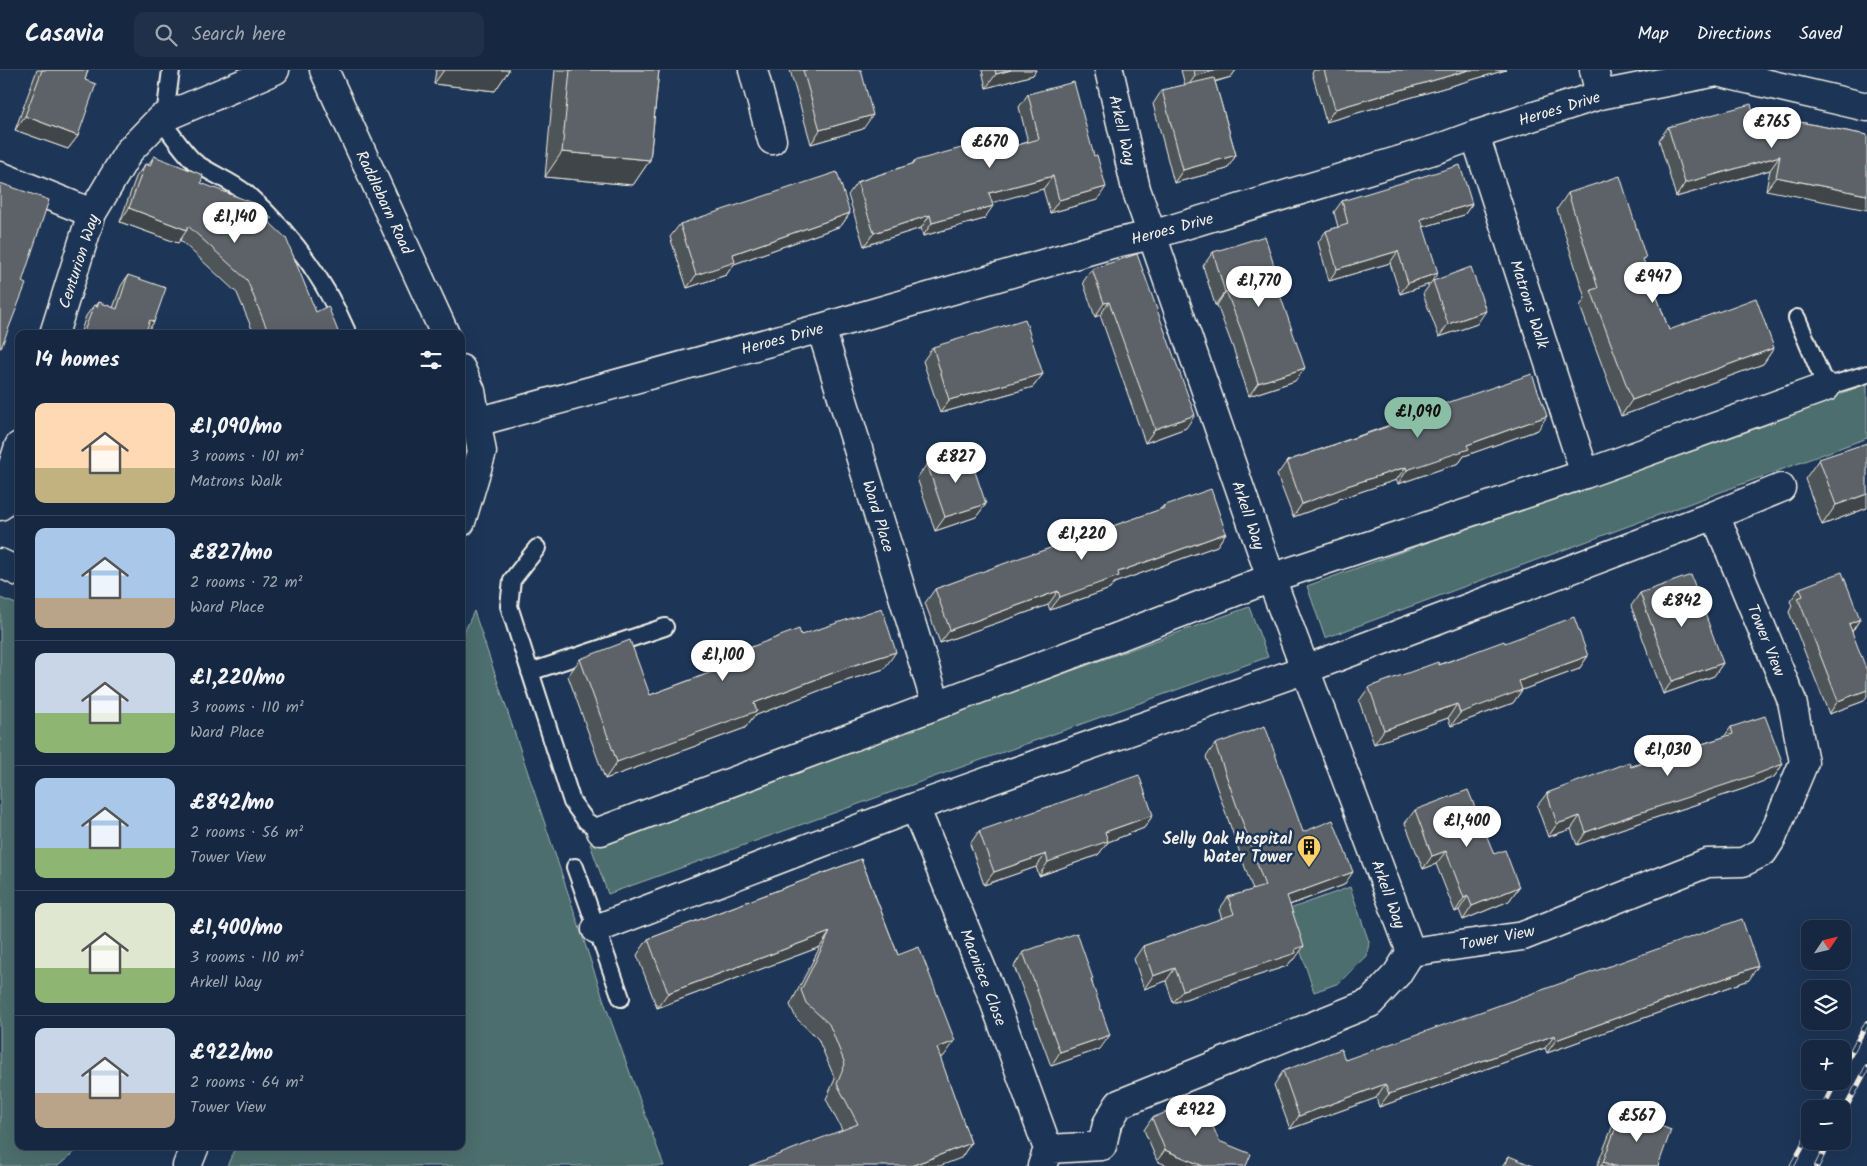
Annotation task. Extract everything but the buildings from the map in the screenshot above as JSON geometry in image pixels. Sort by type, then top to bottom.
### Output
[{"type":"street","name":"Centurion Way","points":[[55,330],[92,213],[129,150],[160,119],[274,70]]},
{"type":"street","name":"Raddlebarn Road","points":[[324,70],[443,330]]},
{"type":"street","points":[[753,70],[772,140]]},
{"type":"street","name":"Arkell Way","points":[[1109,70],[1136,189],[1271,578],[1411,952]]},
{"type":"street","name":"Heroes Drive","points":[[477,422],[821,328],[1115,243],[1152,235],[1437,149],[1475,135],[1597,82],[1717,72],[1867,107]]},
{"type":"street","name":"Matrons Walk","points":[[1475,135],[1585,474]]},
{"type":"street","points":[[0,176],[92,213]]},
{"type":"street","name":"Ward Place","points":[[821,328],[936,704]]},
{"type":"street","points":[[465,378],[471,391],[482,452],[465,509]]},
{"type":"street","points":[[601,831],[1271,578],[1585,474],[1826,387]]},
{"type":"street","points":[[0,506],[15,459]]},
{"type":"street","points":[[596,930],[914,807],[1306,668],[1715,515],[1781,488]]},
{"type":"street","name":"Tower View","points":[[1411,952],[1523,936],[1707,863],[1743,862],[1763,852],[1772,838],[1804,762],[1792,701],[1715,515]]},
{"type":"street","points":[[0,563],[15,570]]},
{"type":"street","name":"Macniece Close","points":[[914,807],[988,984],[1045,1158]]},
{"type":"street","points":[[1045,1158],[1106,1156],[1107,1124],[1119,1104],[1370,1002],[1397,974],[1411,952]]},
{"type":"street","points":[[187,1166],[193,1150]]},
{"type":"lane","name":"Centurion Way","points":[[160,119],[166,108],[172,70]]},
{"type":"lane","points":[[160,119],[195,162],[244,192],[280,226],[304,256],[335,304],[346,330]]},
{"type":"lane","points":[[1797,318],[1826,387],[1867,374]]},
{"type":"lane","points":[[537,548],[512,580],[509,606],[572,802],[586,821],[601,831]]},
{"type":"lane","points":[[530,672],[665,627]]},
{"type":"lane","points":[[575,867],[621,998]]},
{"type":"green space","points":[[1867,384],[1867,438],[1325,638],[1307,586]]},
{"type":"green space","points":[[0,598],[15,604],[15,1150],[77,1150],[58,1166],[0,1166]]},
{"type":"green space","points":[[1249,607],[1268,657],[608,894],[590,844]]},
{"type":"green space","points":[[474,611],[606,1007],[664,1166],[227,1166],[234,1150],[465,1150],[465,630]]},
{"type":"green space","points":[[1350,887],[1369,942],[1367,956],[1339,983],[1314,992],[1287,910]]},
{"type":"railway","points":[[1851,1053],[1867,1023]]},
{"type":"railway","points":[[1850,1100],[1867,1068]]},
{"type":"railway","points":[[1826,1100],[1832,1090]]},
{"type":"railway","points":[[1792,1166],[1801,1149]]},
{"type":"railway","points":[[1817,1166],[1825,1150]]},
{"type":"place","name":"Selly Oak Hospital Water Tower","points":[[1309,868]]}]
